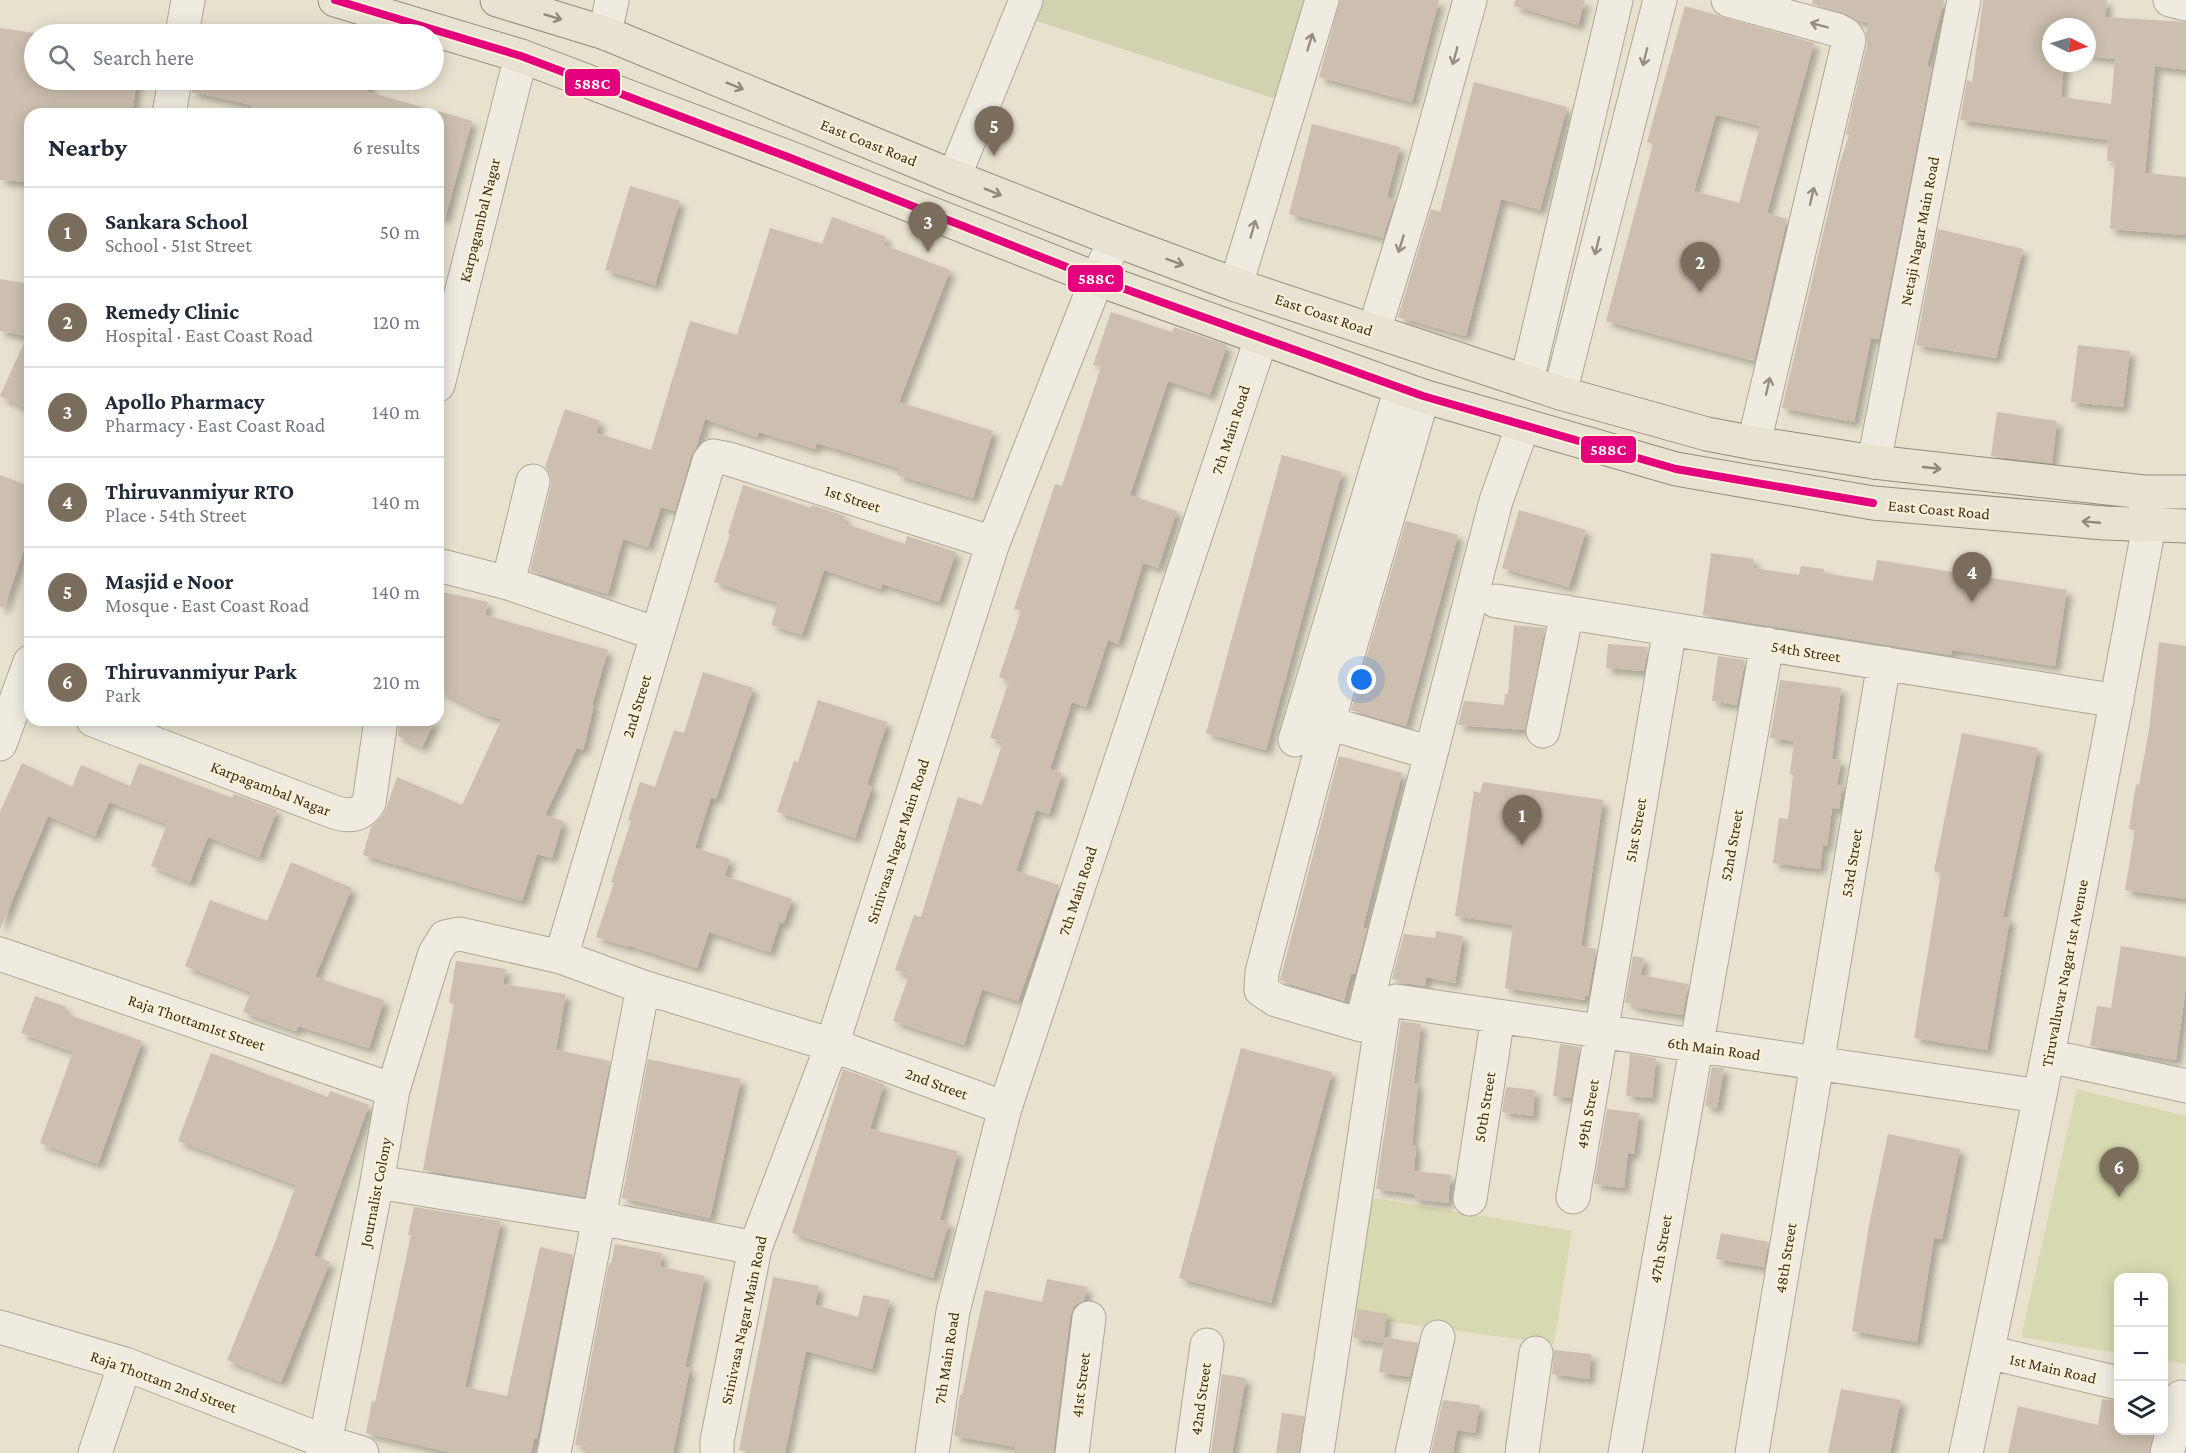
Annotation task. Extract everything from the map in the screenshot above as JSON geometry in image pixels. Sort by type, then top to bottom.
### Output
[{"type":"main road","name":"East Coast Road","points":[[335,0],[381,7],[430,24]]},
{"type":"main road","name":"East Coast Road","points":[[497,0],[605,33],[954,177],[1236,285],[1374,332],[1527,380],[1560,393],[1707,434],[1874,462],[2144,492],[2186,492]]},
{"type":"main road","name":"East Coast Road","points":[[444,29],[788,157],[1097,279],[1412,392],[1523,425],[1703,475],[1862,501],[2186,526]]},
{"type":"street","points":[[184,24],[188,0]]},
{"type":"street","points":[[605,33],[612,0]]},
{"type":"street","points":[[954,177],[1026,0]]},
{"type":"street","points":[[1236,285],[1322,0]]},
{"type":"street","points":[[1374,332],[1419,185],[1470,0]]},
{"type":"street","points":[[1527,380],[1616,0]]},
{"type":"street","points":[[1560,393],[1659,0]]},
{"type":"street","points":[[1728,0],[1837,30],[1845,34],[1849,40],[1754,443]]},
{"type":"street","name":"Netaji Nagar Main Road","points":[[1874,462],[1964,0]]},
{"type":"street","points":[[2170,0],[2186,4]]},
{"type":"street","name":"Karpagambal Nagar","points":[[444,361],[521,56]]},
{"type":"street","points":[[170,108],[173,90]]},
{"type":"street","name":"Srinivasa Nagar Main Road","points":[[717,1453],[717,1441],[755,1248],[832,1045],[993,543],[1097,279],[1115,240]]},
{"type":"street","name":"7th Main Road","points":[[932,1453],[953,1311],[1005,1108],[1261,339]]},
{"type":"street","points":[[1412,392],[1262,972],[1261,990],[1276,1000],[1361,1025],[1496,501],[1523,425]]},
{"type":"street","points":[[1295,740],[1412,392]]},
{"type":"street","name":"1st Street","points":[[713,456],[729,459],[993,543]]},
{"type":"street","name":"2nd Street","points":[[561,957],[709,461],[713,456]]},
{"type":"street","points":[[508,583],[532,481]]},
{"type":"street","name":"Tiruvalluvar Nagar 1st Avenue","points":[[1966,1453],[2049,1056],[2150,525],[2144,492]]},
{"type":"street","points":[[444,567],[508,583],[657,634]]},
{"type":"street","name":"54th Street","points":[[1496,601],[2117,701]]},
{"type":"street","points":[[1543,731],[1567,612]]},
{"type":"street","name":"51st Street","points":[[1601,1031],[1670,628]]},
{"type":"street","name":"52nd Street","points":[[1695,1046],[1767,644]]},
{"type":"street","name":"53rd Street","points":[[1818,1063],[1884,663]]},
{"type":"street","points":[[0,744],[24,696]]},
{"type":"street","points":[[1328,723],[1431,753]]},
{"type":"street","name":"Karpagambal Nagar","points":[[109,726],[334,812],[349,815],[361,812],[369,803],[380,726]]},
{"type":"street","name":"2nd Street","points":[[445,937],[460,934],[561,957],[644,987],[832,1045],[1005,1108]]},
{"type":"street","name":"Journalist Colony","points":[[325,1448],[393,1090],[435,953],[445,937]]},
{"type":"street","name":"Raja Thottam1st Street","points":[[0,954],[393,1090]]},
{"type":"street","points":[[554,1453],[644,987]]},
{"type":"street","name":"6th Main Road","points":[[1317,1453],[1383,1013],[1389,1004],[1396,1000],[2039,1096]]},
{"type":"street","name":"50th Street","points":[[1470,1199],[1497,1016]]},
{"type":"street","name":"49th Street","points":[[1573,1197],[1601,1031]]},
{"type":"street","name":"47th Street","points":[[1625,1453],[1695,1046]]},
{"type":"street","points":[[2049,1056],[2186,1086]]},
{"type":"street","name":"48th Street","points":[[1752,1453],[1818,1063]]},
{"type":"street","points":[[377,1182],[599,1218],[755,1248]]},
{"type":"street","name":"41st Street","points":[[1072,1453],[1089,1318]]},
{"type":"street","name":"Raja Thottam 2nd Street","points":[[0,1327],[125,1364],[325,1448],[362,1453]]},
{"type":"street","points":[[1412,1453],[1438,1337]]},
{"type":"street","name":"42nd Street","points":[[1192,1453],[1208,1345]]},
{"type":"street","name":"1st Main Road","points":[[1988,1352],[2114,1382]]},
{"type":"street","points":[[1522,1453],[1536,1353]]},
{"type":"street","points":[[95,1453],[125,1364]]},
{"type":"street","points":[[2167,1453],[2177,1396]]},
{"type":"green space","points":[[1039,0],[1317,0],[1288,103],[1031,19]]},
{"type":"green space","points":[[2077,1089],[2186,1116],[2186,1364],[2168,1362],[2168,1273],[2114,1273],[2114,1352],[2021,1337]]},
{"type":"green space","points":[[1368,1197],[1572,1231],[1554,1344],[1349,1316]]},
{"type":"building","points":[[1340,0],[1439,0],[1412,102],[1319,77]]},
{"type":"building","points":[[1515,0],[1585,0],[1578,25],[1514,6]]},
{"type":"building","points":[[1813,0],[1944,0],[1927,66],[1932,68],[1879,339],[1871,338],[1854,422],[1782,408],[1839,166],[1849,135],[1846,134],[1867,44],[1866,33],[1869,23],[1856,20],[1842,12],[1812,4]]},
{"type":"building","points":[[1983,0],[2107,0],[2105,17],[2186,22],[2186,70],[2155,66],[2145,173],[2186,177],[2186,235],[2110,229],[2115,162],[2107,161],[2108,140],[1960,120],[1967,80],[1972,82]]},
{"type":"building","points":[[1685,6],[1814,43],[1767,213],[1787,219],[1754,361],[1606,321],[1653,144],[1647,142]],"holes":[[[1716,115],[1760,126],[1739,203],[1694,191]]]},
{"type":"building","points":[[0,28],[24,32],[24,90],[136,90],[133,108],[24,108],[24,182],[0,180]]},
{"type":"building","points":[[1474,82],[1567,107],[1540,210],[1501,199],[1466,336],[1398,317],[1431,209],[1440,212]]},
{"type":"building","points":[[192,90],[368,90],[368,92],[422,107],[251,108],[252,105],[192,92]]},
{"type":"building","points":[[444,113],[472,121],[444,218]]},
{"type":"building","points":[[1312,124],[1400,147],[1387,197],[1395,200],[1383,238],[1289,214]]},
{"type":"building","points":[[630,186],[680,201],[655,285],[605,270]]},
{"type":"building","points":[[832,217],[886,237],[884,245],[950,270],[899,402],[993,431],[973,498],[897,475],[899,468],[817,443],[815,449],[759,432],[757,437],[705,419],[696,448],[691,456],[675,511],[661,507],[648,547],[623,539],[608,594],[530,571],[551,485],[551,475],[545,467],[565,409],[600,421],[596,433],[651,450],[690,321],[737,335],[770,228],[822,244]]},
{"type":"building","points":[[1938,229],[2023,249],[1996,358],[1916,345]]},
{"type":"building","points":[[0,279],[24,283],[24,335],[0,331]]},
{"type":"building","points":[[1111,312],[1172,332],[1174,327],[1227,345],[1210,395],[1168,381],[1130,495],[1177,511],[1158,568],[1143,563],[1118,644],[1108,640],[1086,707],[1072,702],[1050,769],[1062,773],[1049,814],[1036,810],[1016,871],[1059,885],[1018,1001],[982,989],[964,1045],[893,1021],[909,975],[895,970],[914,915],[921,917],[958,797],[982,805],[1003,742],[990,738],[1009,681],[999,677],[1021,611],[1014,609],[1055,484],[1062,486],[1101,367],[1093,365]]},
{"type":"building","points":[[24,343],[24,407],[0,396]]},
{"type":"building","points":[[2078,345],[2130,351],[2123,407],[2071,402]]},
{"type":"building","points":[[1997,412],[2057,421],[2052,463],[1991,456]]},
{"type":"building","points":[[1282,455],[1342,472],[1266,750],[1206,733]]},
{"type":"building","points":[[0,475],[24,484],[24,550],[4,608],[0,607]]},
{"type":"building","points":[[743,485],[811,508],[812,505],[845,516],[843,523],[905,544],[907,536],[956,552],[939,602],[882,584],[881,589],[824,570],[802,635],[771,625],[778,603],[714,582],[730,535],[728,534]]},
{"type":"building","points":[[1519,510],[1586,530],[1569,587],[1502,568]]},
{"type":"building","points":[[1406,521],[1458,535],[1406,726],[1351,710]]},
{"type":"building","points":[[1711,553],[1754,559],[1753,568],[1799,575],[1801,566],[1824,569],[1824,573],[1873,581],[1877,560],[2067,590],[2055,666],[1952,650],[1951,655],[1703,615]]},
{"type":"building","points":[[444,592],[488,602],[485,615],[608,650],[592,705],[594,705],[583,750],[577,748],[545,815],[563,821],[552,858],[537,854],[522,901],[363,855],[371,827],[384,814],[397,777],[462,805],[502,719],[486,715],[444,693]]},
{"type":"building","points":[[1514,625],[1545,628],[1525,730],[1458,725],[1464,701],[1504,705],[1505,694],[1508,694]]},
{"type":"building","points":[[2159,642],[2186,646],[2186,899],[2125,890],[2135,830],[2129,829],[2136,784],[2139,785],[2149,730]]},
{"type":"building","points":[[1608,644],[1648,647],[1644,671],[1606,668]]},
{"type":"building","points":[[1718,656],[1745,660],[1737,705],[1712,701]]},
{"type":"building","points":[[703,672],[753,688],[716,799],[711,797],[695,848],[730,859],[725,876],[792,899],[784,923],[780,922],[770,952],[709,932],[697,968],[596,937],[614,883],[611,882],[631,821],[628,820],[640,782],[655,787],[674,730],[684,733]]},
{"type":"building","points":[[1780,680],[1841,688],[1832,759],[1841,760],[1837,785],[1842,785],[1839,809],[1832,808],[1827,846],[1823,845],[1820,869],[1773,863],[1779,818],[1788,819],[1793,775],[1790,774],[1794,741],[1770,738]]},
{"type":"building","points":[[818,700],[887,722],[867,785],[872,787],[855,838],[777,812],[794,761],[798,762]]},
{"type":"building","points":[[399,726],[432,726],[422,747],[398,736]]},
{"type":"building","points":[[1962,733],[2038,748],[2003,917],[2010,918],[1987,1050],[1914,1038],[1941,873],[1934,871]]},
{"type":"building","points":[[1339,756],[1402,773],[1363,928],[1367,928],[1355,974],[1351,974],[1344,1001],[1280,980]]},
{"type":"building","points":[[22,763],[72,787],[81,765],[130,786],[139,763],[232,798],[234,794],[277,810],[259,857],[208,837],[190,882],[151,866],[167,824],[109,802],[95,836],[48,816],[0,929],[0,812]]},
{"type":"building","points":[[1483,782],[1603,800],[1581,946],[1596,949],[1588,996],[1585,996],[1584,1000],[1505,988],[1513,925],[1455,916],[1474,791],[1480,793]]},
{"type":"building","points":[[291,862],[352,888],[315,977],[384,1000],[369,1048],[298,1026],[296,1031],[243,1012],[251,992],[185,966],[210,900],[267,921]]},
{"type":"building","points":[[1436,931],[1463,936],[1455,983],[1426,977],[1425,986],[1392,979],[1404,934],[1435,938]]},
{"type":"building","points":[[2121,946],[2186,957],[2186,986],[2176,1060],[2090,1046],[2097,1006],[2111,1008]]},
{"type":"building","points":[[1633,956],[1644,958],[1641,975],[1688,984],[1683,1015],[1634,1007],[1634,1004],[1625,1003]]},
{"type":"building","points":[[456,961],[506,969],[503,984],[566,994],[556,1050],[610,1061],[584,1197],[423,1170],[454,1004],[449,1003]]},
{"type":"building","points":[[35,996],[66,1007],[64,1013],[142,1041],[98,1164],[40,1143],[73,1052],[21,1033]]},
{"type":"building","points":[[1401,1021],[1421,1024],[1414,1083],[1418,1084],[1412,1145],[1416,1146],[1414,1171],[1451,1175],[1448,1203],[1414,1199],[1414,1194],[1376,1189]]},
{"type":"building","points":[[1560,1044],[1580,1047],[1571,1098],[1553,1096]]},
{"type":"building","points":[[1241,1048],[1332,1072],[1271,1303],[1179,1278]]},
{"type":"building","points":[[211,1053],[328,1097],[330,1091],[369,1105],[314,1256],[330,1262],[281,1382],[227,1360],[296,1185],[178,1141]]},
{"type":"building","points":[[1630,1054],[1656,1058],[1652,1098],[1626,1096]]},
{"type":"building","points":[[648,1059],[741,1079],[710,1218],[622,1198]]},
{"type":"building","points":[[1712,1067],[1724,1068],[1717,1108],[1705,1106]]},
{"type":"building","points":[[843,1069],[884,1084],[870,1129],[958,1151],[940,1220],[949,1222],[933,1278],[792,1233]]},
{"type":"building","points":[[1506,1087],[1535,1090],[1533,1116],[1502,1112]]},
{"type":"building","points":[[1607,1109],[1639,1113],[1634,1154],[1628,1153],[1624,1188],[1594,1184]]},
{"type":"building","points":[[1888,1134],[1960,1149],[1942,1239],[1934,1238],[1917,1342],[1852,1331],[1869,1225]]},
{"type":"building","points":[[414,1207],[501,1221],[465,1387],[507,1396],[540,1247],[573,1255],[537,1439],[534,1439],[531,1453],[453,1453],[366,1433],[372,1401],[375,1402],[411,1235],[408,1235]]},
{"type":"building","points":[[1721,1233],[1768,1242],[1764,1267],[1716,1259]]},
{"type":"building","points":[[615,1244],[662,1253],[660,1267],[705,1276],[685,1367],[690,1368],[673,1453],[585,1453],[586,1447],[575,1445],[609,1263],[611,1263]]},
{"type":"building","points":[[773,1277],[819,1286],[815,1305],[858,1317],[863,1295],[890,1300],[872,1369],[806,1351],[785,1453],[754,1453],[739,1450]]},
{"type":"building","points":[[1047,1279],[1087,1287],[1084,1300],[1074,1306],[1070,1316],[1053,1453],[1014,1453],[1016,1447],[954,1436],[960,1395],[962,1395],[985,1290],[1042,1302]]},
{"type":"building","points":[[1358,1309],[1387,1314],[1383,1343],[1353,1338]]},
{"type":"building","points":[[1385,1337],[1418,1343],[1410,1377],[1379,1372]]},
{"type":"building","points":[[1554,1350],[1591,1354],[1589,1379],[1552,1374]]},
{"type":"building","points":[[1222,1374],[1246,1378],[1232,1453],[1211,1453]]},
{"type":"building","points":[[1841,1389],[1901,1400],[1890,1453],[1828,1453]]},
{"type":"building","points":[[2102,1399],[2114,1400],[2114,1435],[2152,1435],[2149,1453],[2008,1453],[2018,1406],[2098,1425]]},
{"type":"building","points":[[1443,1400],[1480,1405],[1475,1433],[1457,1430],[1453,1453],[1431,1453]]},
{"type":"building","points":[[1282,1413],[1304,1416],[1299,1453],[1276,1453]]},
{"type":"transit line","name":"588C","points":[[335,0],[415,24]]},
{"type":"transit line","name":"588C","points":[[444,33],[521,56],[788,157],[1097,279],[1423,396],[1676,469],[1873,503]]},
{"type":"place","name":"Masjid e Noor","points":[[994,156]]},
{"type":"place","name":"Apollo Pharmacy","points":[[928,252]]},
{"type":"place","name":"Remedy Clinic","points":[[1700,292]]},
{"type":"place","name":"Thiruvanmiyur RTO","points":[[1972,602]]},
{"type":"place","name":"Sankara School","points":[[1522,845]]},
{"type":"place","name":"Thiruvanmiyur Park","points":[[2119,1197]]}]
